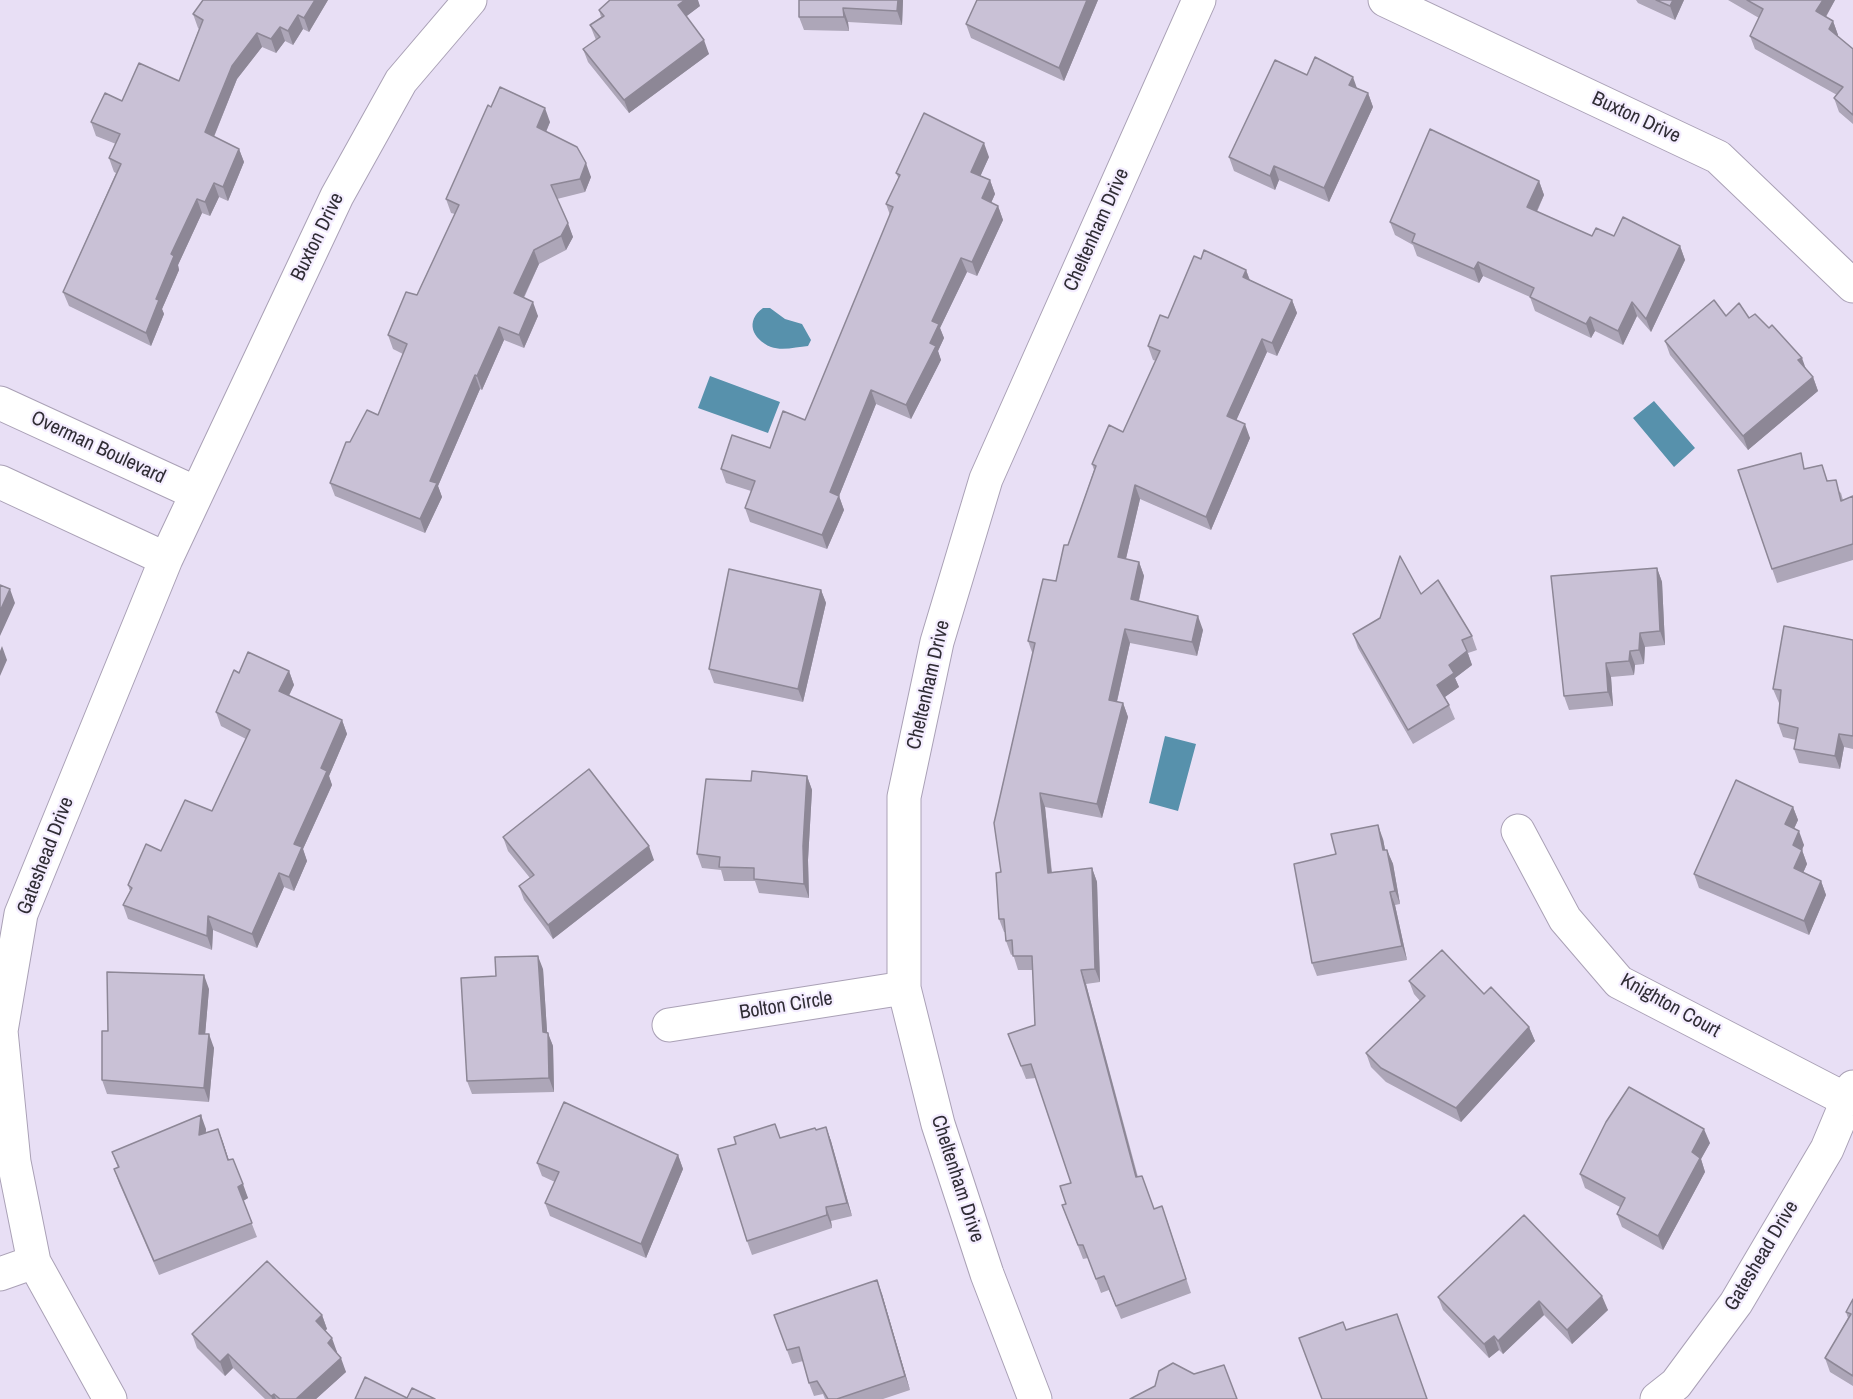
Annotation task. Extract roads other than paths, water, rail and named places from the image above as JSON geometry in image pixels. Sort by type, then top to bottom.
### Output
[{"type":"street","name":"Buxton Drive","points":[[196,493],[337,196],[401,81],[470,0]]},
{"type":"street","name":"Cheltenham Drive","points":[[1035,1399],[987,1274],[938,1124],[904,988],[904,797],[940,631],[986,479],[1199,0]]},
{"type":"street","name":"Buxton Drive","points":[[1385,0],[1718,157],[1853,286]]},
{"type":"street","name":"Overman Boulevard","points":[[0,403],[196,493]]},
{"type":"street","points":[[0,482],[166,559]]},
{"type":"street","name":"Gateshead Drive","points":[[110,1399],[34,1262],[14,1162],[1,1031],[21,914],[166,559],[196,493]]},
{"type":"street","name":"Knighton Court","points":[[1518,831],[1565,919],[1619,982],[1850,1093]]},
{"type":"street","name":"Bolton Circle","points":[[669,1025],[904,988]]},
{"type":"street","name":"Gateshead Drive","points":[[1657,1399],[1677,1384],[1736,1303],[1827,1149],[1850,1093]]},
{"type":"street","points":[[0,1274],[34,1262]]},
{"type":"water","points":[[763,308],[770,308],[785,319],[802,324],[811,340],[808,346],[785,349],[764,344],[755,335],[753,329],[754,318]]},
{"type":"water","points":[[710,376],[780,402],[768,433],[698,408]]},
{"type":"water","points":[[1654,401],[1695,448],[1674,467],[1633,418]]},
{"type":"water","points":[[1165,736],[1196,744],[1178,811],[1149,803]]}]
